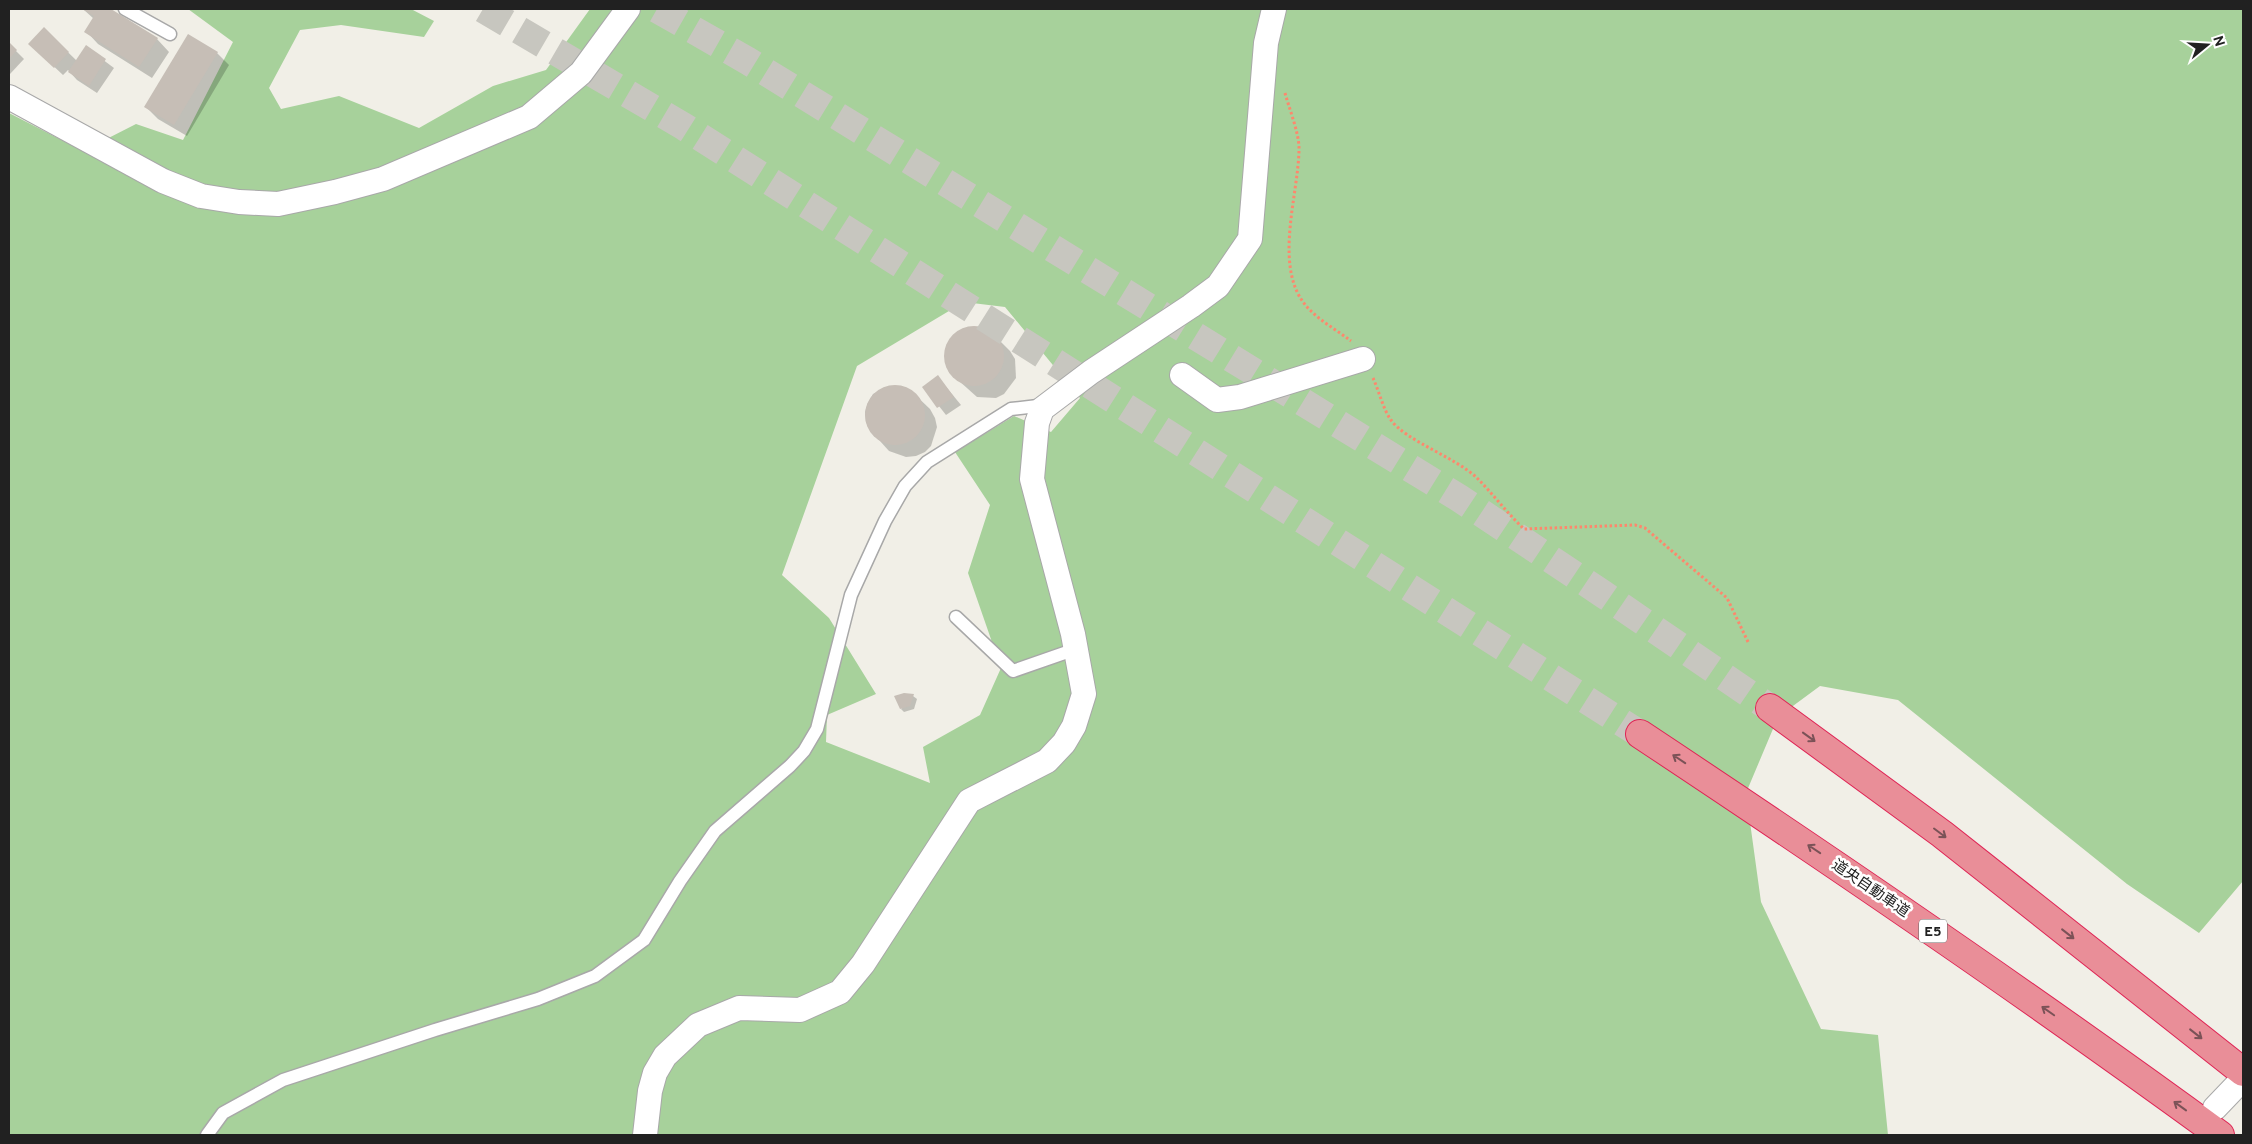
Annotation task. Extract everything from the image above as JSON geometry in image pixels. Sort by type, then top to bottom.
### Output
[{"type":"highway","points":[[1770,708],[1942,834],[2240,1079]]},
{"type":"highway","name":"道央自動車道","points":[[1640,734],[1862,881],[2094,1043],[2220,1135]]},
{"type":"street","points":[[9,97],[163,181],[201,196],[278,204],[335,192],[383,179],[529,117],[581,73],[628,9]]},
{"type":"street","points":[[646,1135],[650,1091],[655,1073],[664,1056],[698,1025],[739,1008],[800,1010],[840,992],[863,964],[968,801],[1047,761],[1064,743],[1074,726],[1084,694],[1076,649],[1032,479],[1037,423],[1042,410],[1090,372],[1191,306],[1218,286],[1250,239],[1266,53],[1270,17],[1274,9]]},
{"type":"street","points":[[1182,374],[1216,400],[1240,397],[1362,359]]},
{"type":"street","points":[[2215,1108],[2240,1079]]},
{"type":"lane","points":[[125,9],[170,34]]},
{"type":"lane","points":[[206,1135],[223,1112],[283,1080],[434,1030],[538,999],[595,976],[644,940],[680,881],[716,831],[790,766],[804,751],[817,729],[851,595],[884,520],[905,486],[927,462],[1011,409],[1048,405]]},
{"type":"lane","points":[[956,617],[1014,671],[1076,649]]},
{"type":"path","points":[[1283,86],[1299,147],[1289,245],[1291,277],[1298,294],[1310,310],[1352,341],[1370,371],[1391,421],[1408,435],[1455,461],[1477,478],[1506,512],[1524,529],[1635,524],[1645,528],[1727,598],[1749,644]]},
{"type":"green space","points":[[188,9],[411,9],[434,21],[424,37],[341,25],[300,30],[269,88],[281,109],[339,96],[419,128],[493,86],[546,70],[590,9],[2243,9],[2243,881],[2199,933],[2127,884],[1898,700],[1820,686],[1778,717],[1746,793],[1761,902],[1821,1029],[1878,1035],[1888,1135],[9,1135],[9,113],[83,151],[136,124],[183,140],[233,42]],"holes":[[[964,302],[1005,307],[1080,398],[1051,432],[1014,416],[955,452],[990,505],[968,573],[1001,668],[980,715],[923,747],[930,783],[826,742],[827,715],[876,694],[829,618],[782,575],[857,366]]]},
{"type":"building","points":[[82,9],[111,9],[158,38],[139,67],[84,32],[94,16]]},
{"type":"building","points":[[44,27],[69,52],[54,68],[28,44]]},
{"type":"building","points":[[188,34],[218,52],[174,125],[144,107]]},
{"type":"building","points":[[9,42],[17,50],[9,59]]},
{"type":"building","points":[[86,45],[106,59],[89,86],[68,72]]},
{"type":"building","points":[[968,326],[980,326],[996,334],[1002,344],[1004,356],[1002,368],[996,378],[980,386],[968,386],[952,378],[944,362],[944,350],[952,334]]},
{"type":"building","points":[[938,375],[954,397],[937,408],[922,387]]},
{"type":"building","points":[[889,385],[901,385],[917,393],[923,403],[925,415],[923,427],[917,437],[901,445],[889,445],[873,437],[865,421],[865,409],[873,393]]},
{"type":"building","points":[[904,693],[914,694],[910,706],[900,709],[894,696]]},
{"type":"tunnel","points":[[483,9],[683,126],[1640,734]]},
{"type":"tunnel","points":[[657,9],[748,61],[1459,498],[1770,708]]}]
